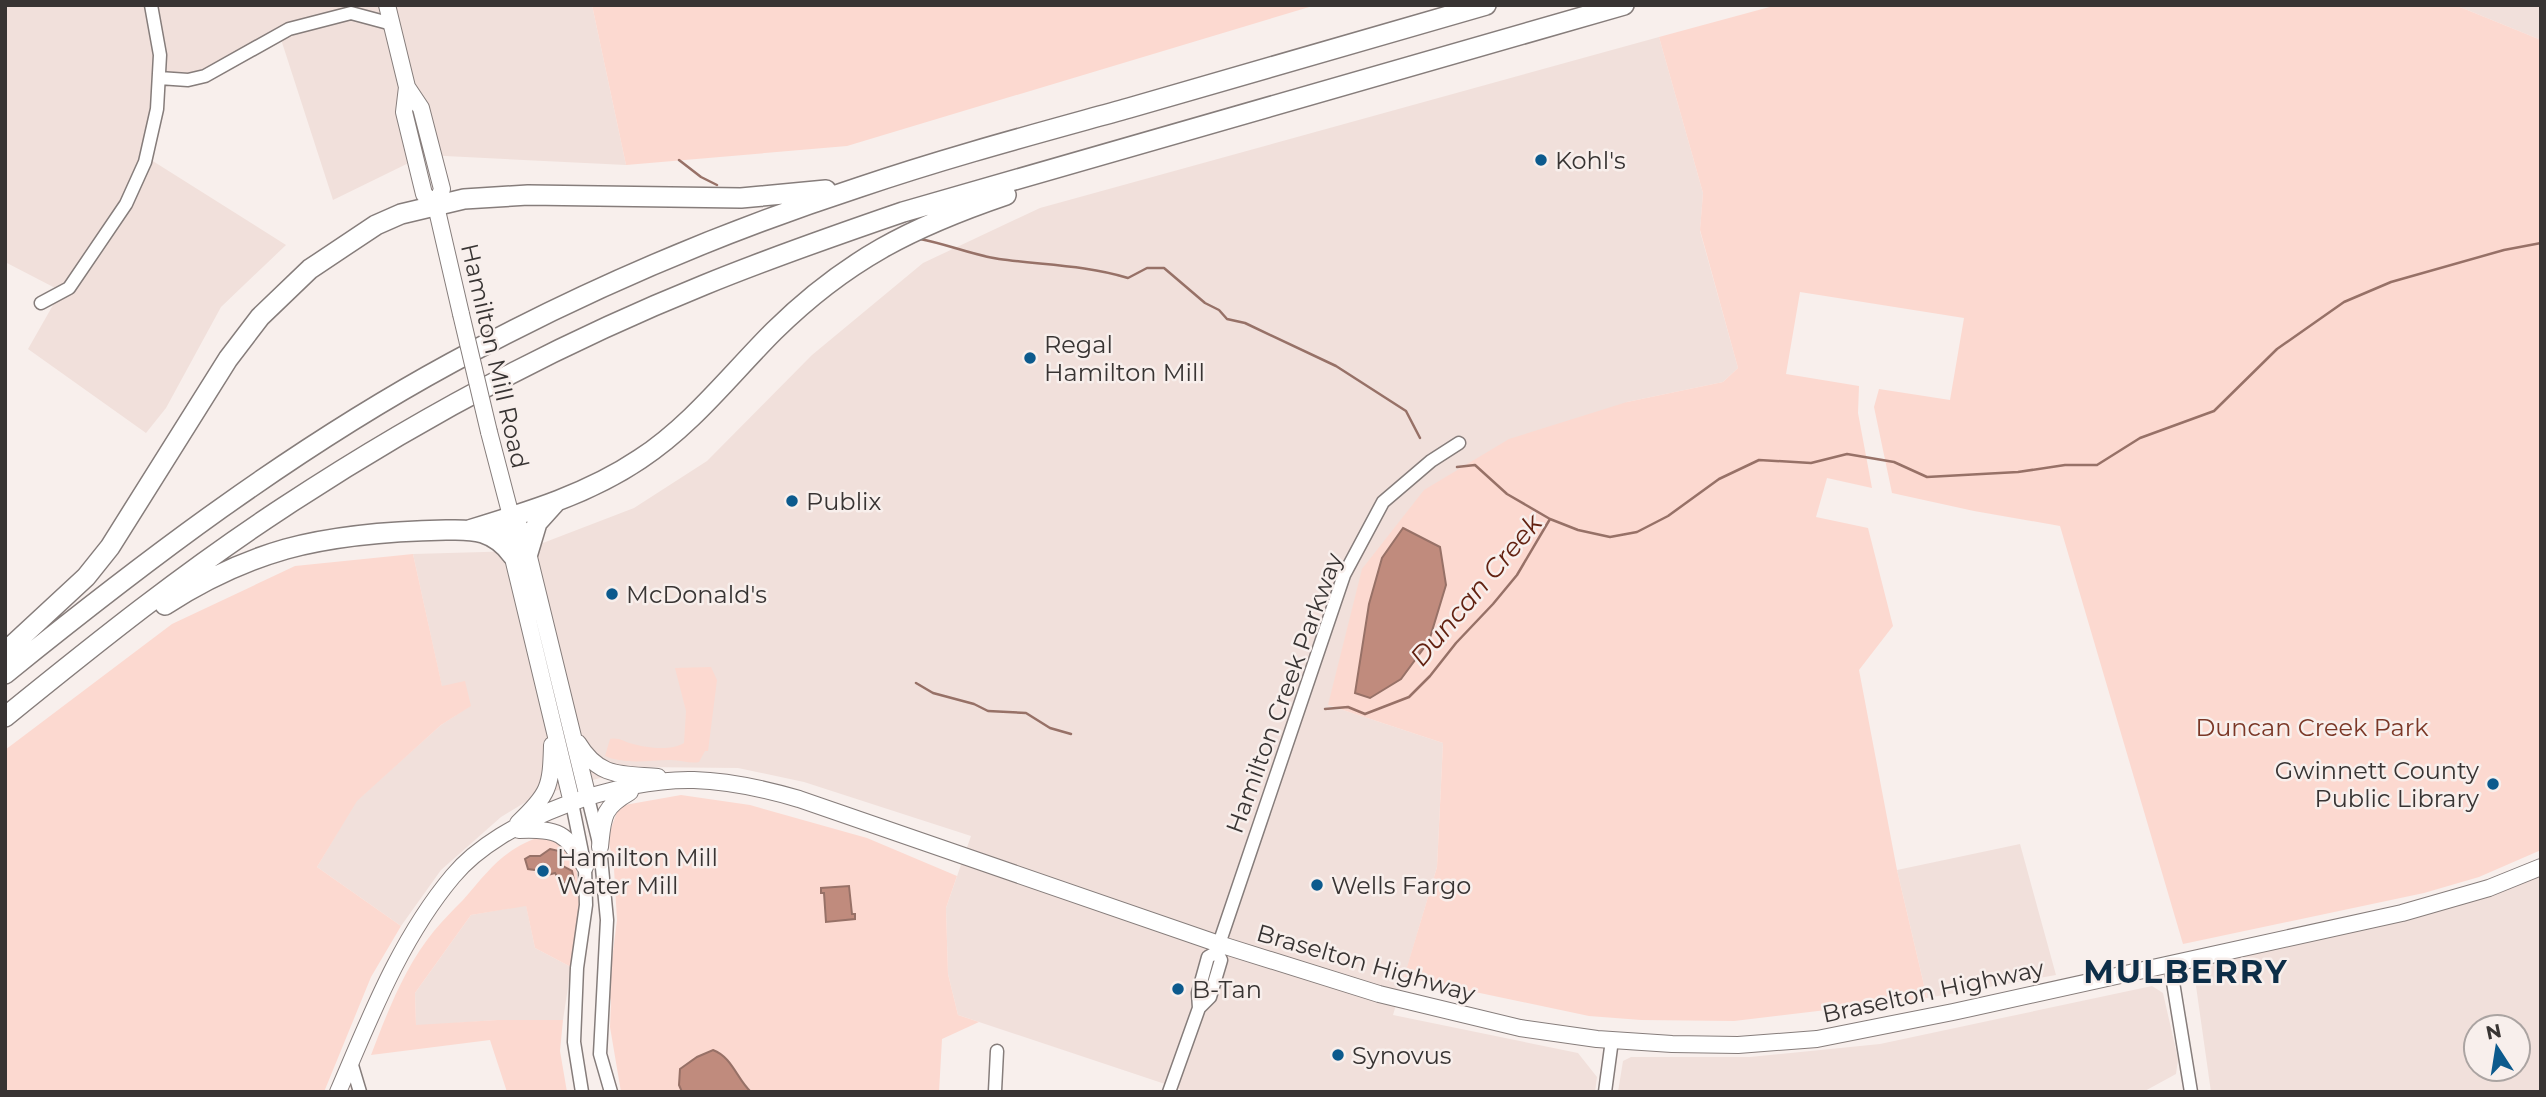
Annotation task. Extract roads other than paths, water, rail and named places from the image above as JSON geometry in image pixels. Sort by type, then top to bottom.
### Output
[{"type":"highway","points":[[5,674],[211,514],[321,439],[451,362],[605,287],[693,249],[862,186],[1486,5]]},
{"type":"highway","points":[[5,717],[89,649],[227,545],[340,471],[497,382],[607,327],[802,246],[903,212],[1624,5]]},
{"type":"highway","points":[[469,530],[570,498],[640,459],[687,422],[796,310],[848,268],[895,239],[953,213],[1063,176],[1171,135]]},
{"type":"highway","points":[[5,652],[86,577],[110,547],[243,337],[284,292],[331,253],[376,225],[401,214],[464,199],[528,195],[741,198],[862,186]]},
{"type":"highway","points":[[89,649],[120,638],[150,615],[197,586],[287,549],[364,536],[469,530],[491,536],[520,554],[537,523],[555,503]]},
{"type":"main road","name":"Hamilton Mill Road","points":[[387,5],[407,87],[421,108],[442,189],[436,206],[460,314],[510,516],[522,530],[520,554],[552,722],[580,800]]},
{"type":"main road","name":"Hamilton Mill Road","points":[[520,554],[572,732],[580,800]]},
{"type":"main road","points":[[510,830],[546,794],[551,779],[552,722]]},
{"type":"main road","points":[[572,732],[589,760],[612,773],[693,780]]},
{"type":"main road","name":"Braselton Highway","points":[[338,1092],[412,932],[455,873],[510,830],[580,800],[642,785],[693,780],[730,783],[779,793],[831,808],[1218,948],[1447,1012],[1520,1028],[1612,1040],[1738,1045],[1817,1039],[2402,913],[2489,888],[2541,867]]},
{"type":"main road","points":[[600,847],[603,816],[612,802],[642,785]]},
{"type":"main road","points":[[510,830],[540,830],[559,834],[574,846],[585,867]]},
{"type":"street","points":[[41,303],[69,288],[126,204],[145,162],[157,109],[160,55],[150,5]]},
{"type":"street","points":[[159,78],[188,80],[205,76],[289,29],[354,9],[392,24]]},
{"type":"street","name":"Hamilton Creek Parkway","points":[[1169,1092],[1199,1008],[1198,993],[1208,957],[1218,948],[1344,575],[1383,502],[1431,461],[1459,443]]},
{"type":"street","points":[[580,800],[600,847],[607,919],[600,1054],[611,1092]]},
{"type":"street","points":[[580,800],[586,905],[578,968],[574,1042],[582,1092]]},
{"type":"street","points":[[2170,964],[2191,1092]]},
{"type":"street","points":[[1605,1092],[1612,1040]]},
{"type":"street","points":[[996,1091],[997,1051]]},
{"type":"street","points":[[351,1062],[360,1092]]},
{"type":"waterway","points":[[679,160],[701,177],[717,185]]},
{"type":"waterway","points":[[920,239],[989,257],[1080,268],[1128,278],[1147,268],[1164,268],[1227,319],[1245,323],[1336,366],[1406,411],[1420,438]]},
{"type":"waterway","name":"Duncan Creek","points":[[1457,467],[1475,465],[1507,494],[1550,519],[1578,530],[1610,537],[1637,532],[1668,516],[1719,479],[1759,460],[1811,463],[1847,454],[1894,462],[1927,477],[2018,472],[2065,465],[2097,465],[2140,438],[2214,411],[2277,349],[2344,302],[2391,282],[2504,250],[2541,243]]},
{"type":"waterway","name":"Duncan Creek","points":[[1325,709],[1348,707],[1365,714],[1409,697],[1517,575],[1550,519]]},
{"type":"waterway","name":"Duncan Creek","points":[[916,683],[933,693],[974,704],[988,711],[1026,713],[1050,728],[1071,734]]},
{"type":"place","name":"Kohl's","points":[[1541,160]]},
{"type":"place","name":"Regal Hamilton Mill","points":[[1030,358]]},
{"type":"place","name":"Publix","points":[[792,501]]},
{"type":"place","name":"McDonald's","points":[[612,594]]},
{"type":"place","name":"Gwinnett County Public Library","points":[[2493,784]]},
{"type":"place","name":"Hamilton Mill Water Mill","points":[[543,871]]},
{"type":"place","name":"Wells Fargo","points":[[1317,885]]},
{"type":"place","name":"B-Tan","points":[[1178,989]]},
{"type":"place","name":"Synovus","points":[[1338,1055]]},
{"type":"district","name":"MULBERRY","points":[[2186,971]]},
{"type":"park label","name":"Duncan Creek Park","points":[[2312,727]]}]
